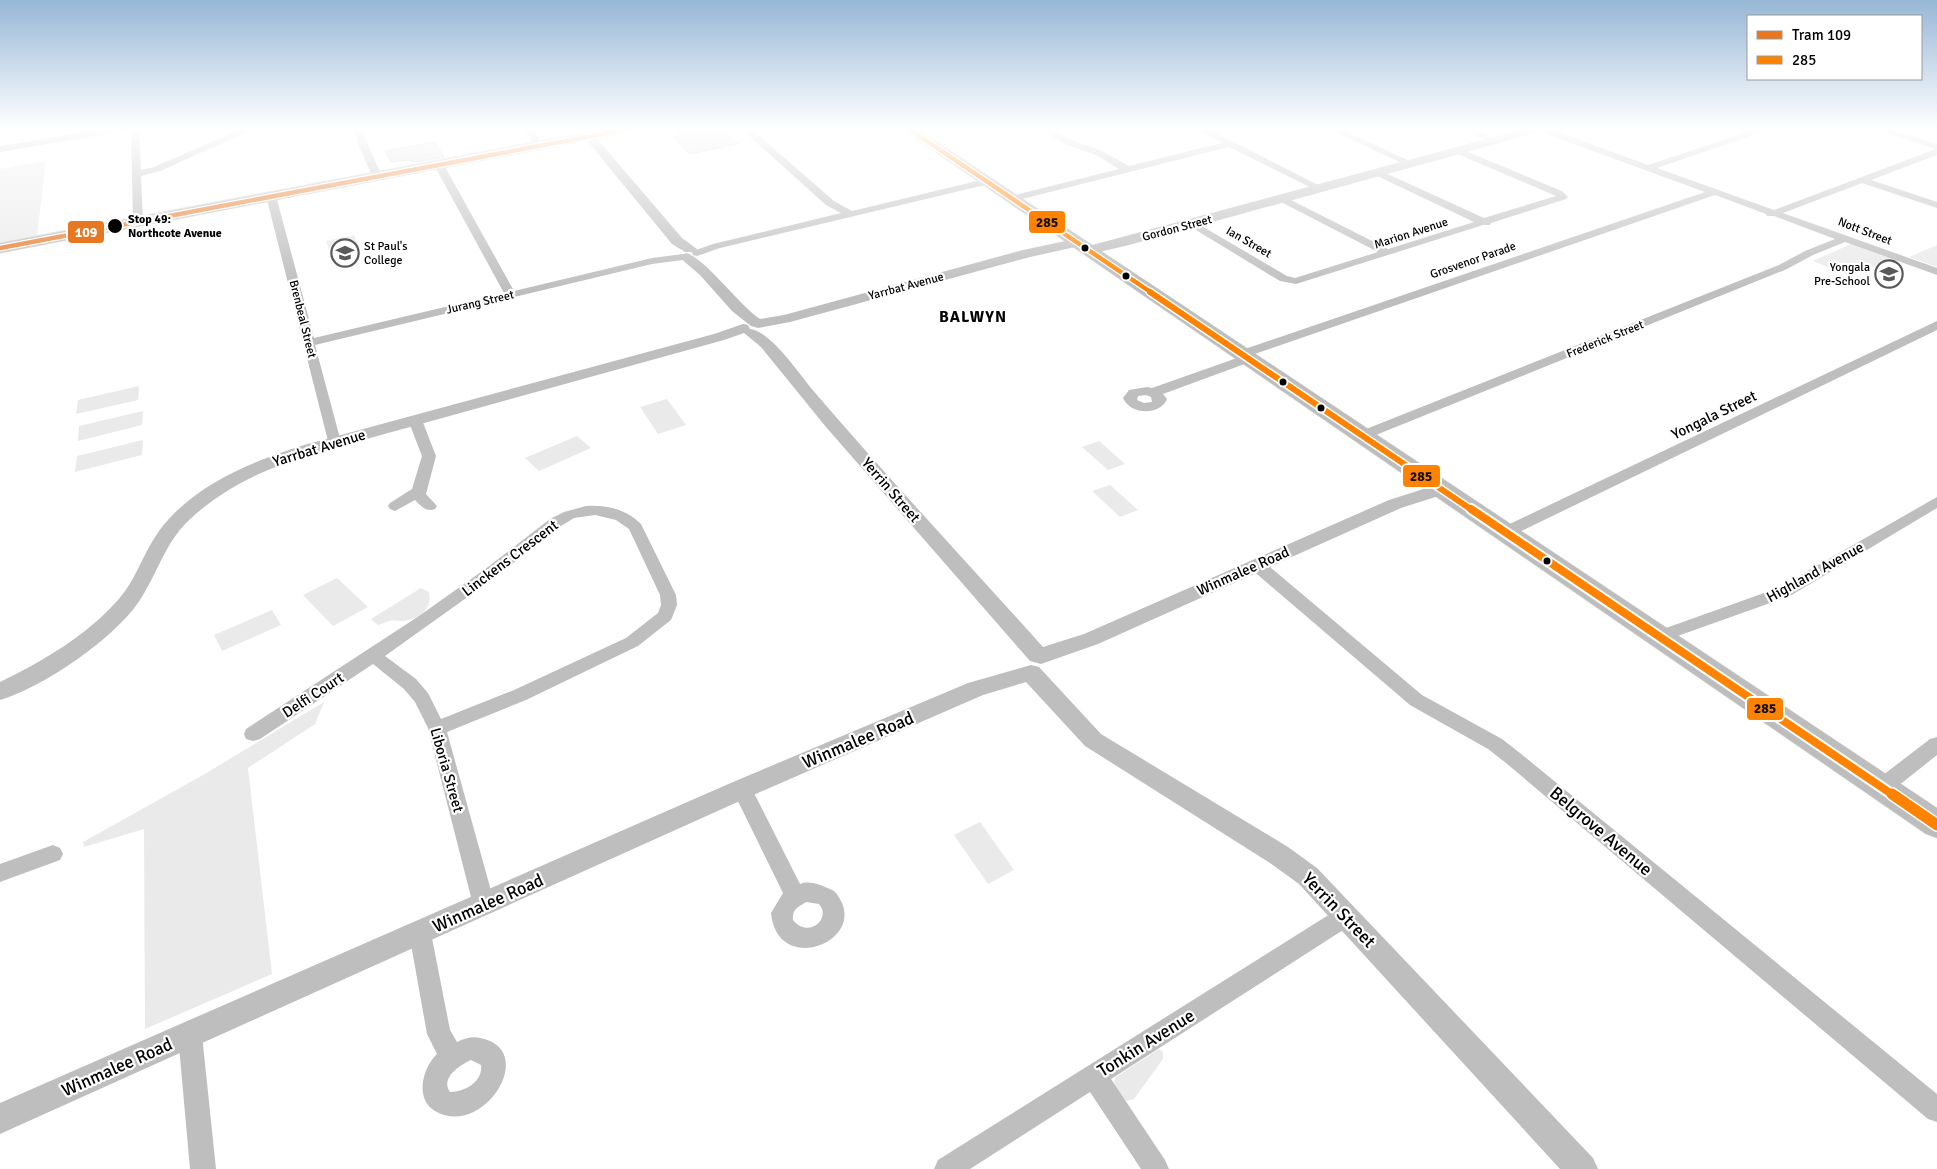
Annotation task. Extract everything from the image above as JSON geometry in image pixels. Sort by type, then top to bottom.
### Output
[{"type":"main road","points":[[0,248],[348,182]]},
{"type":"main road","points":[[985,182],[1937,826]]},
{"type":"street","points":[[137,182],[138,222]]},
{"type":"street","points":[[449,182],[511,295]]},
{"type":"street","name":"Yerrin Street","points":[[628,182],[832,423],[1018,634],[1057,699],[1093,740],[1300,869],[1582,1169]]},
{"type":"street","points":[[805,182],[830,203],[850,214]]},
{"type":"street","name":"Jurang Street","points":[[309,343],[985,182]]},
{"type":"street","points":[[1010,198],[1079,182]]},
{"type":"street","points":[[1306,182],[1319,188]]},
{"type":"street","name":"Gordon Street","points":[[1080,247],[1124,242],[1342,182]]},
{"type":"street","points":[[1397,182],[1486,222]]},
{"type":"street","name":"Marion Avenue","points":[[1294,281],[1304,280],[1564,196],[1530,182]]},
{"type":"street","name":"Nott Street","points":[[1685,182],[1771,214],[1847,238],[1937,272]]},
{"type":"street","points":[[1771,214],[1858,182]]},
{"type":"street","points":[[1867,182],[1937,205]]},
{"type":"street","name":"Grosvenor Parade","points":[[1152,392],[1243,357],[1714,192]]},
{"type":"street","name":"Brenbeal Street","points":[[271,196],[334,442]]},
{"type":"street","points":[[1282,199],[1388,253]]},
{"type":"street","points":[[830,203],[839,217]]},
{"type":"street","name":"Ian Street","points":[[1191,224],[1284,279],[1294,281]]},
{"type":"street","name":"Frederick Street","points":[[1361,436],[1783,267],[1809,253],[1847,238]]},
{"type":"street","name":"Yarrbat Avenue","points":[[0,692],[51,665],[105,625],[136,592],[168,533],[201,502],[229,482],[257,468],[291,454],[334,442],[718,337],[754,330],[785,319],[1028,253],[1080,247]]},
{"type":"street","name":"Yongala Street","points":[[1504,533],[1937,325]]},
{"type":"street","points":[[394,506],[418,492],[429,456],[415,420]]},
{"type":"street","name":"Winmalee Road","points":[[0,1119],[742,789],[1035,664],[1435,486]]},
{"type":"street","points":[[418,492],[421,498],[430,506]]},
{"type":"street","name":"Highland Avenue","points":[[1658,637],[1784,592],[1937,502]]},
{"type":"street","name":"Linckens Crescent","points":[[374,656],[568,516],[584,511],[609,511],[630,520],[636,527],[668,596],[668,605],[664,616],[632,642],[520,695],[437,728]]},
{"type":"street","name":"Belgrove Avenue","points":[[1257,565],[1416,700],[1495,744],[1513,758],[1937,1110]]},
{"type":"street","name":"Liboria Street","points":[[374,656],[410,684],[422,698],[437,728],[484,905]]},
{"type":"street","name":"Delfi Court","points":[[253,734],[374,656]]},
{"type":"street","points":[[1881,788],[1937,744]]},
{"type":"street","points":[[742,789],[795,896]]},
{"type":"street","points":[[0,873],[53,854]]},
{"type":"street","name":"Tonkin Avenue","points":[[947,1169],[1346,916]]},
{"type":"street","points":[[420,933],[439,1034],[452,1056]]},
{"type":"street","points":[[190,1035],[203,1169]]},
{"type":"street","points":[[1094,1076],[1156,1169]]},
{"type":"shaded area","points":[[0,182],[44,182],[37,235],[0,242]]},
{"type":"shaded area","points":[[354,235],[358,245],[329,249],[326,241]]},
{"type":"shaded area","points":[[1851,244],[1891,259],[1851,276],[1813,261]]},
{"type":"shaded area","points":[[1937,245],[1937,267],[1909,257]]},
{"type":"shaded area","points":[[139,386],[138,400],[76,414],[78,400]]},
{"type":"shaded area","points":[[667,399],[686,425],[658,434],[640,407]]},
{"type":"shaded area","points":[[143,411],[142,425],[78,441],[79,426]]},
{"type":"shaded area","points":[[577,436],[591,448],[539,471],[525,458]]},
{"type":"shaded area","points":[[143,440],[142,455],[75,472],[77,456]]},
{"type":"shaded area","points":[[1099,441],[1125,464],[1108,470],[1082,447]]},
{"type":"shaded area","points":[[1110,485],[1138,510],[1120,517],[1092,491]]},
{"type":"shaded area","points":[[337,578],[368,607],[333,626],[303,595]]},
{"type":"shaded area","points":[[421,588],[429,592],[430,598],[429,604],[423,613],[413,619],[390,621],[378,625],[371,619]]},
{"type":"shaded area","points":[[272,610],[281,625],[222,651],[214,635]]},
{"type":"shaded area","points":[[324,702],[315,724],[248,768],[272,974],[145,1029],[144,829],[84,847],[83,842],[203,775]]},
{"type":"shaded area","points":[[980,822],[1014,870],[988,884],[954,835]]},
{"type":"shaded area","points":[[1159,1049],[1163,1052],[1163,1059],[1134,1099],[1127,1101],[1117,1089],[1114,1081],[1116,1077]]},
{"type":"tram line","name":"109","points":[[0,248],[351,182]]},
{"type":"transit line","name":"285","points":[[987,182],[1937,825]]},
{"type":"place","name":"Stop 49: Northcote Avenue","points":[[115,226]]},
{"type":"place","name":"St Paul's College","points":[[345,253]]},
{"type":"place","name":"Yongala Pre-School","points":[[1889,274]]},
{"type":"district","name":"BALWYN","points":[[973,316]]}]
